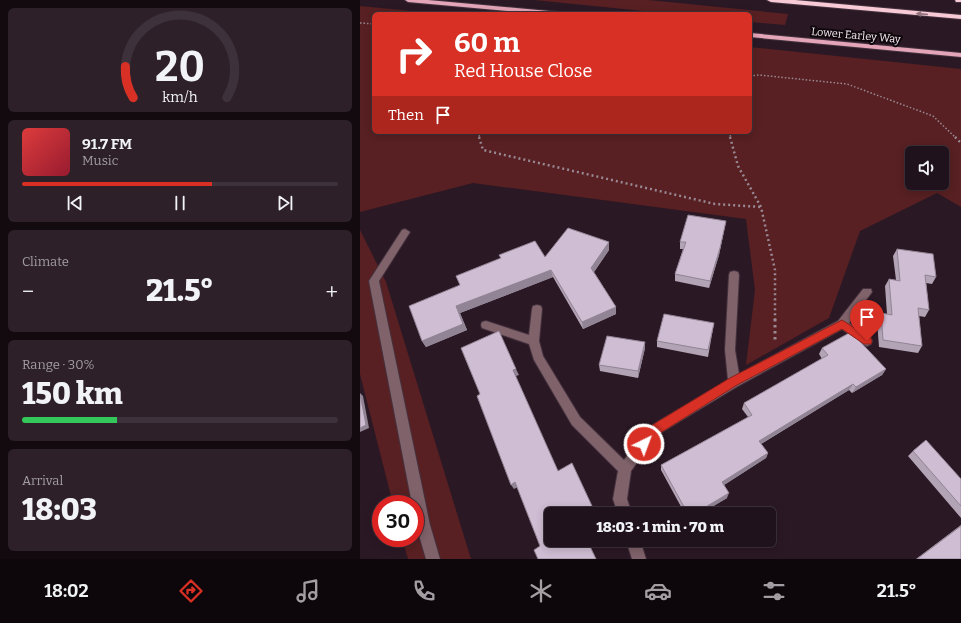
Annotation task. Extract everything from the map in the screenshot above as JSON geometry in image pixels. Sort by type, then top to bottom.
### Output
[{"type":"highway","points":[[771,0],[961,17]]},
{"type":"main road","points":[[408,0],[538,12]]},
{"type":"main road","name":"Lower Earley Way","points":[[752,35],[961,55]]},
{"type":"street","points":[[405,232],[374,281],[423,525],[433,559]]},
{"type":"street","points":[[734,275],[730,350],[734,382]]},
{"type":"street","points":[[623,507],[620,499],[625,469],[653,431],[734,382],[842,324],[867,292]]},
{"type":"street","points":[[537,309],[534,341],[538,357],[576,422],[625,469]]},
{"type":"street","points":[[842,324],[867,341]]},
{"type":"street","points":[[486,325],[534,341]]},
{"type":"street","points":[[635,547],[639,559]]},
{"type":"path","points":[[360,23],[372,24]]},
{"type":"path","points":[[752,76],[759,75],[847,84],[933,116],[961,142]]},
{"type":"path","points":[[479,134],[483,150],[715,204],[761,207]]},
{"type":"path","points":[[730,134],[738,166],[761,207],[775,270],[775,359]]},
{"type":"shaded area","points":[[534,0],[648,0],[788,14],[785,25],[752,22],[752,12],[653,12]]},
{"type":"shaded area","points":[[360,6],[422,12],[372,12],[372,134],[752,134],[752,47],[961,69],[961,207],[937,193],[860,231],[829,318],[746,365],[755,290],[746,219],[473,183],[360,212]]},
{"type":"shaded area","points":[[360,230],[386,282],[471,559],[408,559],[405,547],[424,547],[424,495],[391,495],[360,374]]},
{"type":"building","points":[[688,215],[726,221],[710,281],[675,274],[686,242],[680,242]]},
{"type":"building","points":[[568,228],[609,242],[591,268],[616,307],[582,322],[551,270],[456,306],[463,324],[422,341],[409,306],[460,285],[456,276],[501,258],[499,255],[535,241],[545,257]]},
{"type":"building","points":[[897,249],[933,254],[936,277],[925,275],[929,310],[918,308],[922,346],[883,340],[881,313],[892,315],[889,279],[900,281]]},
{"type":"building","points":[[664,314],[714,323],[708,350],[657,341]]},
{"type":"building","points":[[499,331],[516,369],[513,370],[558,471],[572,463],[592,506],[544,507],[544,547],[590,547],[596,559],[538,559],[534,550],[540,546],[515,482],[511,485],[477,396],[480,394],[461,348]]},
{"type":"building","points":[[851,332],[886,369],[856,387],[853,384],[759,441],[768,453],[722,482],[729,493],[706,507],[684,507],[661,465],[752,415],[744,403],[828,355],[822,348]]},
{"type":"building","points":[[607,336],[645,342],[638,371],[599,365]]},
{"type":"building","points":[[360,394],[366,425],[360,428]]},
{"type":"building","points":[[926,440],[961,479],[961,506],[913,451]]},
{"type":"building","points":[[961,526],[961,559],[917,559]]},
{"type":"route","points":[[644,444],[653,431],[734,382],[842,324],[867,341]]}]
